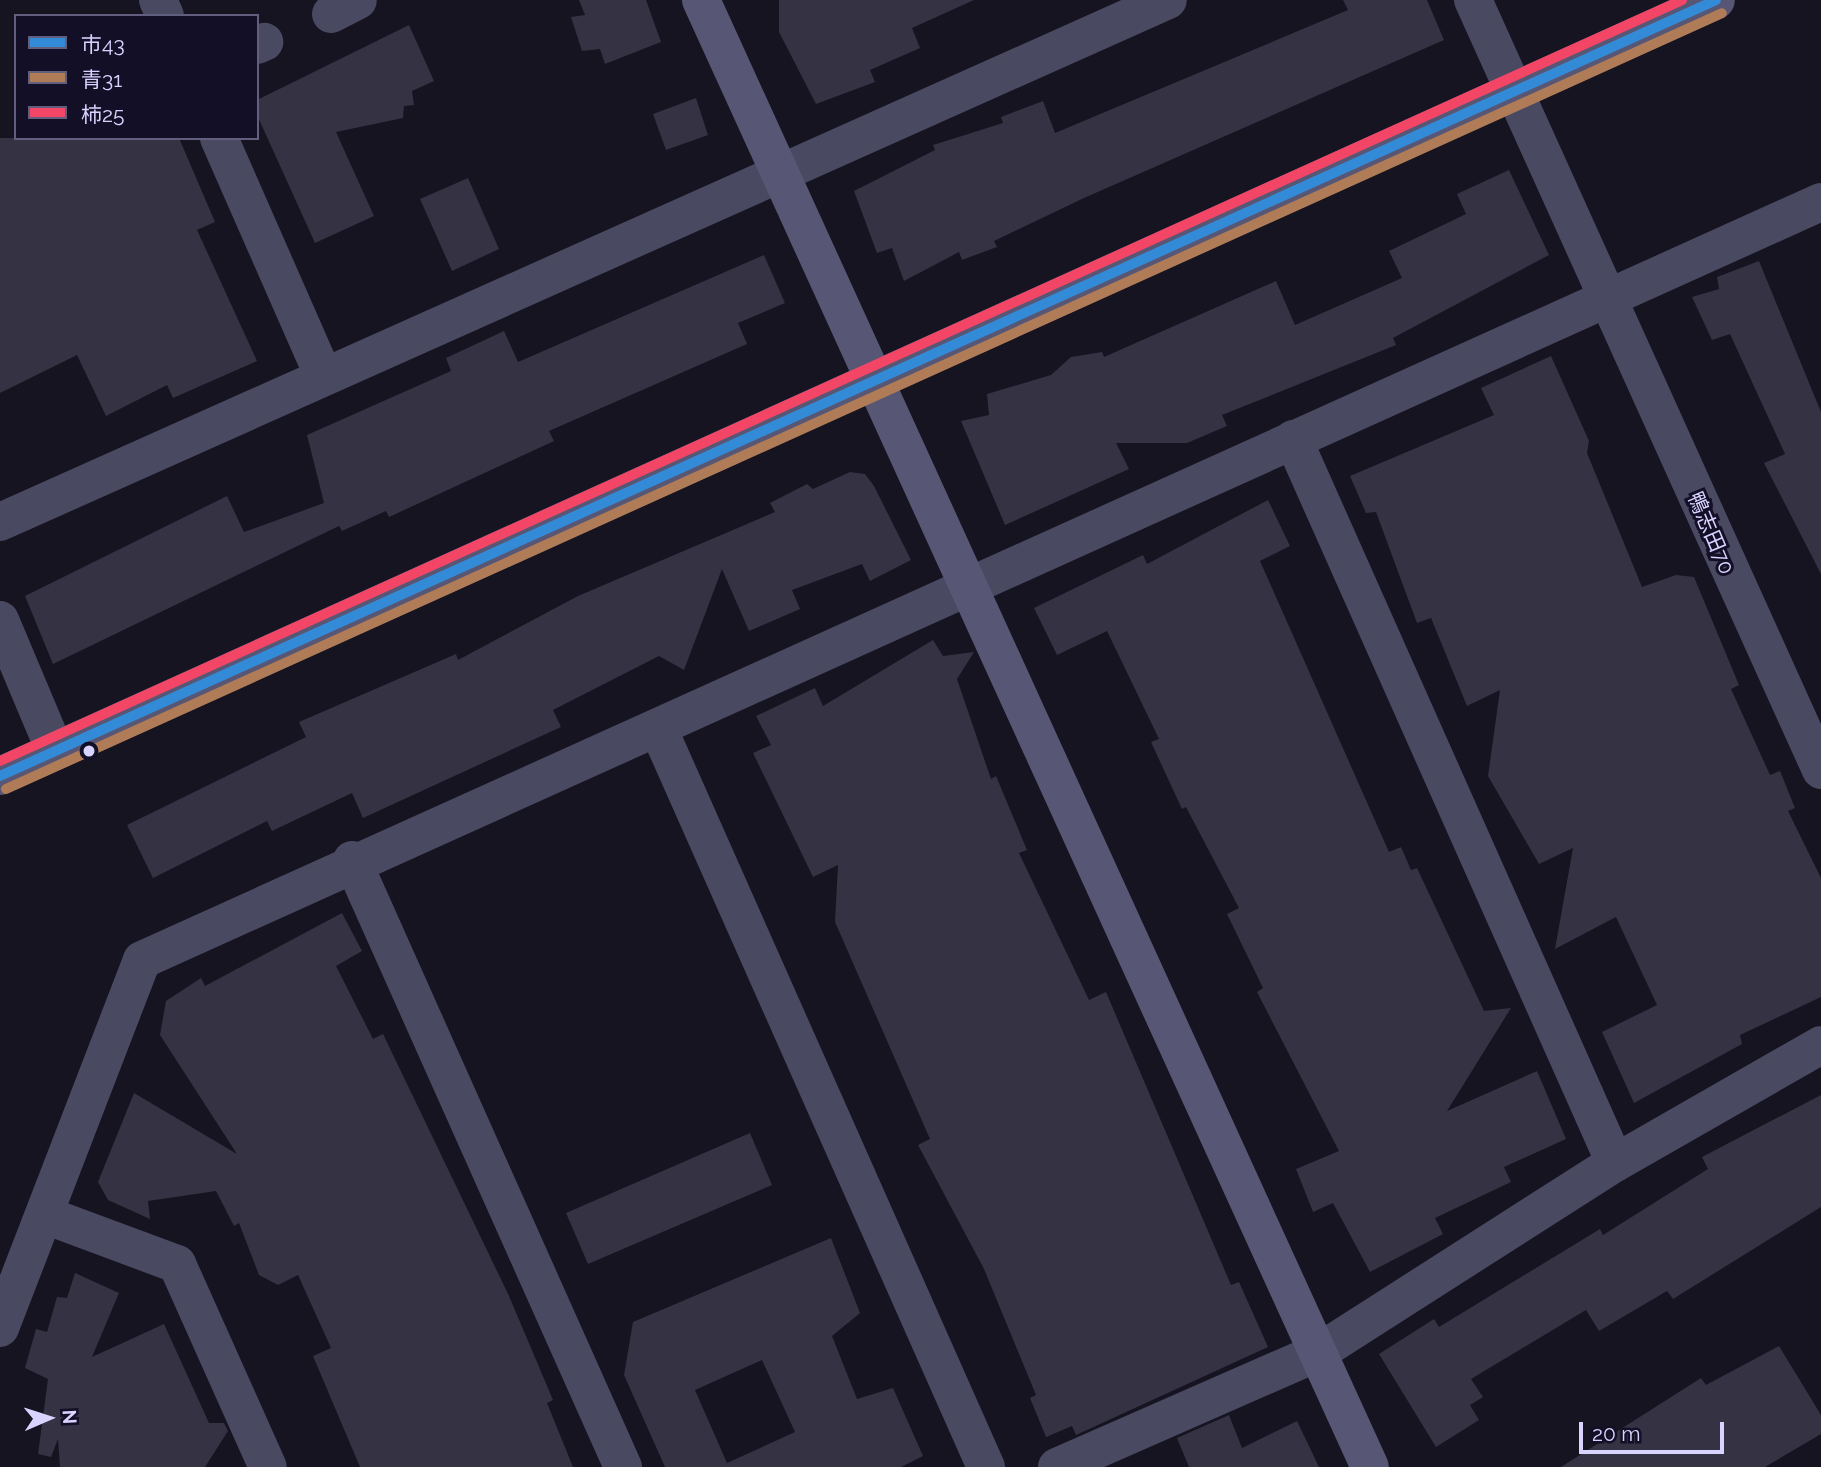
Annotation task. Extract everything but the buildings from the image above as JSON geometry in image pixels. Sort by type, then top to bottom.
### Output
[{"type":"street","points":[[701,0],[874,383],[972,586],[1370,1467]]},
{"type":"street","points":[[0,522],[323,375],[780,177],[1168,0]]},
{"type":"street","name":"鴨志田70","points":[[1473,0],[1513,92],[1608,293],[1749,621],[1821,770]]},
{"type":"street","points":[[0,775],[874,383],[1716,0]]},
{"type":"street","points":[[220,140],[323,375]]},
{"type":"street","points":[[0,1328],[142,960],[352,860],[658,728],[1608,293],[1821,202]]},
{"type":"street","points":[[1293,439],[1615,1163]]},
{"type":"street","points":[[0,620],[55,751]]},
{"type":"street","points":[[658,728],[986,1467]]},
{"type":"street","points":[[352,860],[623,1467]]},
{"type":"street","points":[[1057,1467],[1319,1352],[1615,1163],[1821,1045]]},
{"type":"street","points":[[45,1215],[177,1264],[268,1467]]},
{"type":"transit line","name":"柿25","points":[[0,761],[1682,0]]},
{"type":"transit line","name":"市43","points":[[0,776],[1716,0]]},
{"type":"transit line","name":"青31","points":[[6,789],[1722,13]]}]
